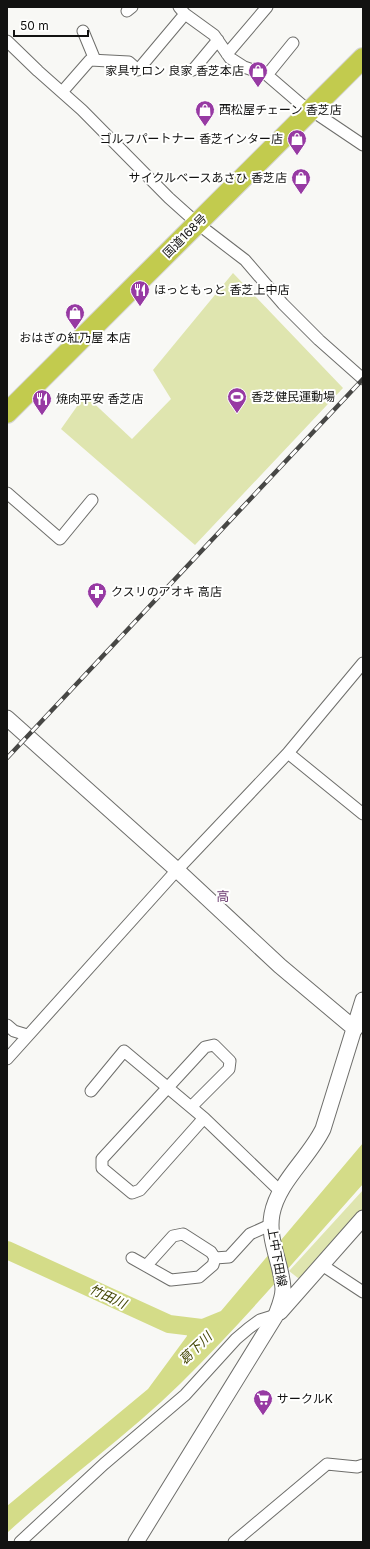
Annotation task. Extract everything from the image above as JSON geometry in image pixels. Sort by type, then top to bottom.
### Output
[{"type":"highway","name":"国道168号","points":[[7,413],[363,58]]},
{"type":"main road","points":[[7,718],[177,870],[280,966],[355,1029]]},
{"type":"main road","name":"上中下田線","points":[[136,1542],[276,1315],[282,1299],[282,1285],[272,1242],[270,1225],[275,1201],[280,1191],[310,1152],[323,1129],[363,1000]]},
{"type":"main road","points":[[276,1315],[363,1218]]},
{"type":"street","points":[[227,54],[267,7]]},
{"type":"street","points":[[62,92],[90,60],[129,62],[138,70],[182,10],[208,30],[236,63],[267,75],[310,111],[363,145]]},
{"type":"street","points":[[83,31],[95,60]]},
{"type":"street","points":[[193,70],[218,40]]},
{"type":"street","points":[[267,75],[293,42]]},
{"type":"street","points":[[9,46],[62,92],[98,126],[154,184],[198,224],[245,260],[283,304],[318,340],[363,379]]},
{"type":"street","points":[[7,493],[60,539],[92,500]]},
{"type":"street","points":[[7,1059],[177,870],[288,753],[363,663]]},
{"type":"street","points":[[288,753],[363,814]]},
{"type":"street","points":[[7,1025],[14,1031],[27,1035]]},
{"type":"street","points":[[191,1107],[229,1069],[230,1060],[214,1045],[205,1046],[102,1159],[102,1168],[132,1193],[140,1190],[204,1118]]},
{"type":"street","points":[[90,1091],[124,1051],[204,1118],[280,1191]]},
{"type":"street","points":[[215,1258],[229,1257],[250,1234],[270,1225]]},
{"type":"street","points":[[146,1266],[173,1236],[183,1234],[210,1252],[215,1258]]},
{"type":"street","points":[[132,1258],[171,1280],[199,1277],[213,1265],[215,1258]]},
{"type":"street","points":[[322,1265],[363,1292]]},
{"type":"street","points":[[20,1542],[104,1464],[185,1395],[236,1339],[248,1328],[260,1320],[276,1315]]},
{"type":"street","points":[[234,1542],[327,1464],[357,1467],[363,1465]]},
{"type":"shaded area","name":"香芝健民運動場","points":[[233,273],[343,388],[195,545],[61,429],[85,395],[132,439],[171,399],[153,370]]},
{"type":"shaded area","points":[[363,1190],[363,1213],[302,1277],[298,1278],[289,1271]]},
{"type":"water","name":"葛下川","points":[[363,1143],[363,1184],[251,1310],[205,1359],[160,1403],[7,1533],[7,1506],[148,1389],[187,1336],[186,1322],[199,1320],[221,1311]]},
{"type":"waterway","name":"竹田川","points":[[7,1250],[169,1324],[210,1329]]},
{"type":"railway","points":[[7,758],[363,379]]},
{"type":"place","name":"家具サロン 良家 香芝本店","points":[[258,88]]},
{"type":"place","name":"西松屋チェーン 香芝店","points":[[205,127]]},
{"type":"place","name":"ゴルフパートナー 香芝インター店","points":[[297,156]]},
{"type":"place","name":"サイクルベースあさひ 香芝店","points":[[301,195]]},
{"type":"place","name":"ほっともっと 香芝上中店","points":[[140,307]]},
{"type":"place","name":"おはぎの紅乃屋 本店","points":[[75,330]]},
{"type":"place","name":"香芝健民運動場","points":[[237,414]]},
{"type":"place","name":"焼肉平安 香芝店","points":[[42,416]]},
{"type":"place","name":"クスリのアオキ 高店","points":[[97,609]]},
{"type":"place","name":"サークルK","points":[[263,1416]]},
{"type":"district","name":"高","points":[[223,896]]}]
